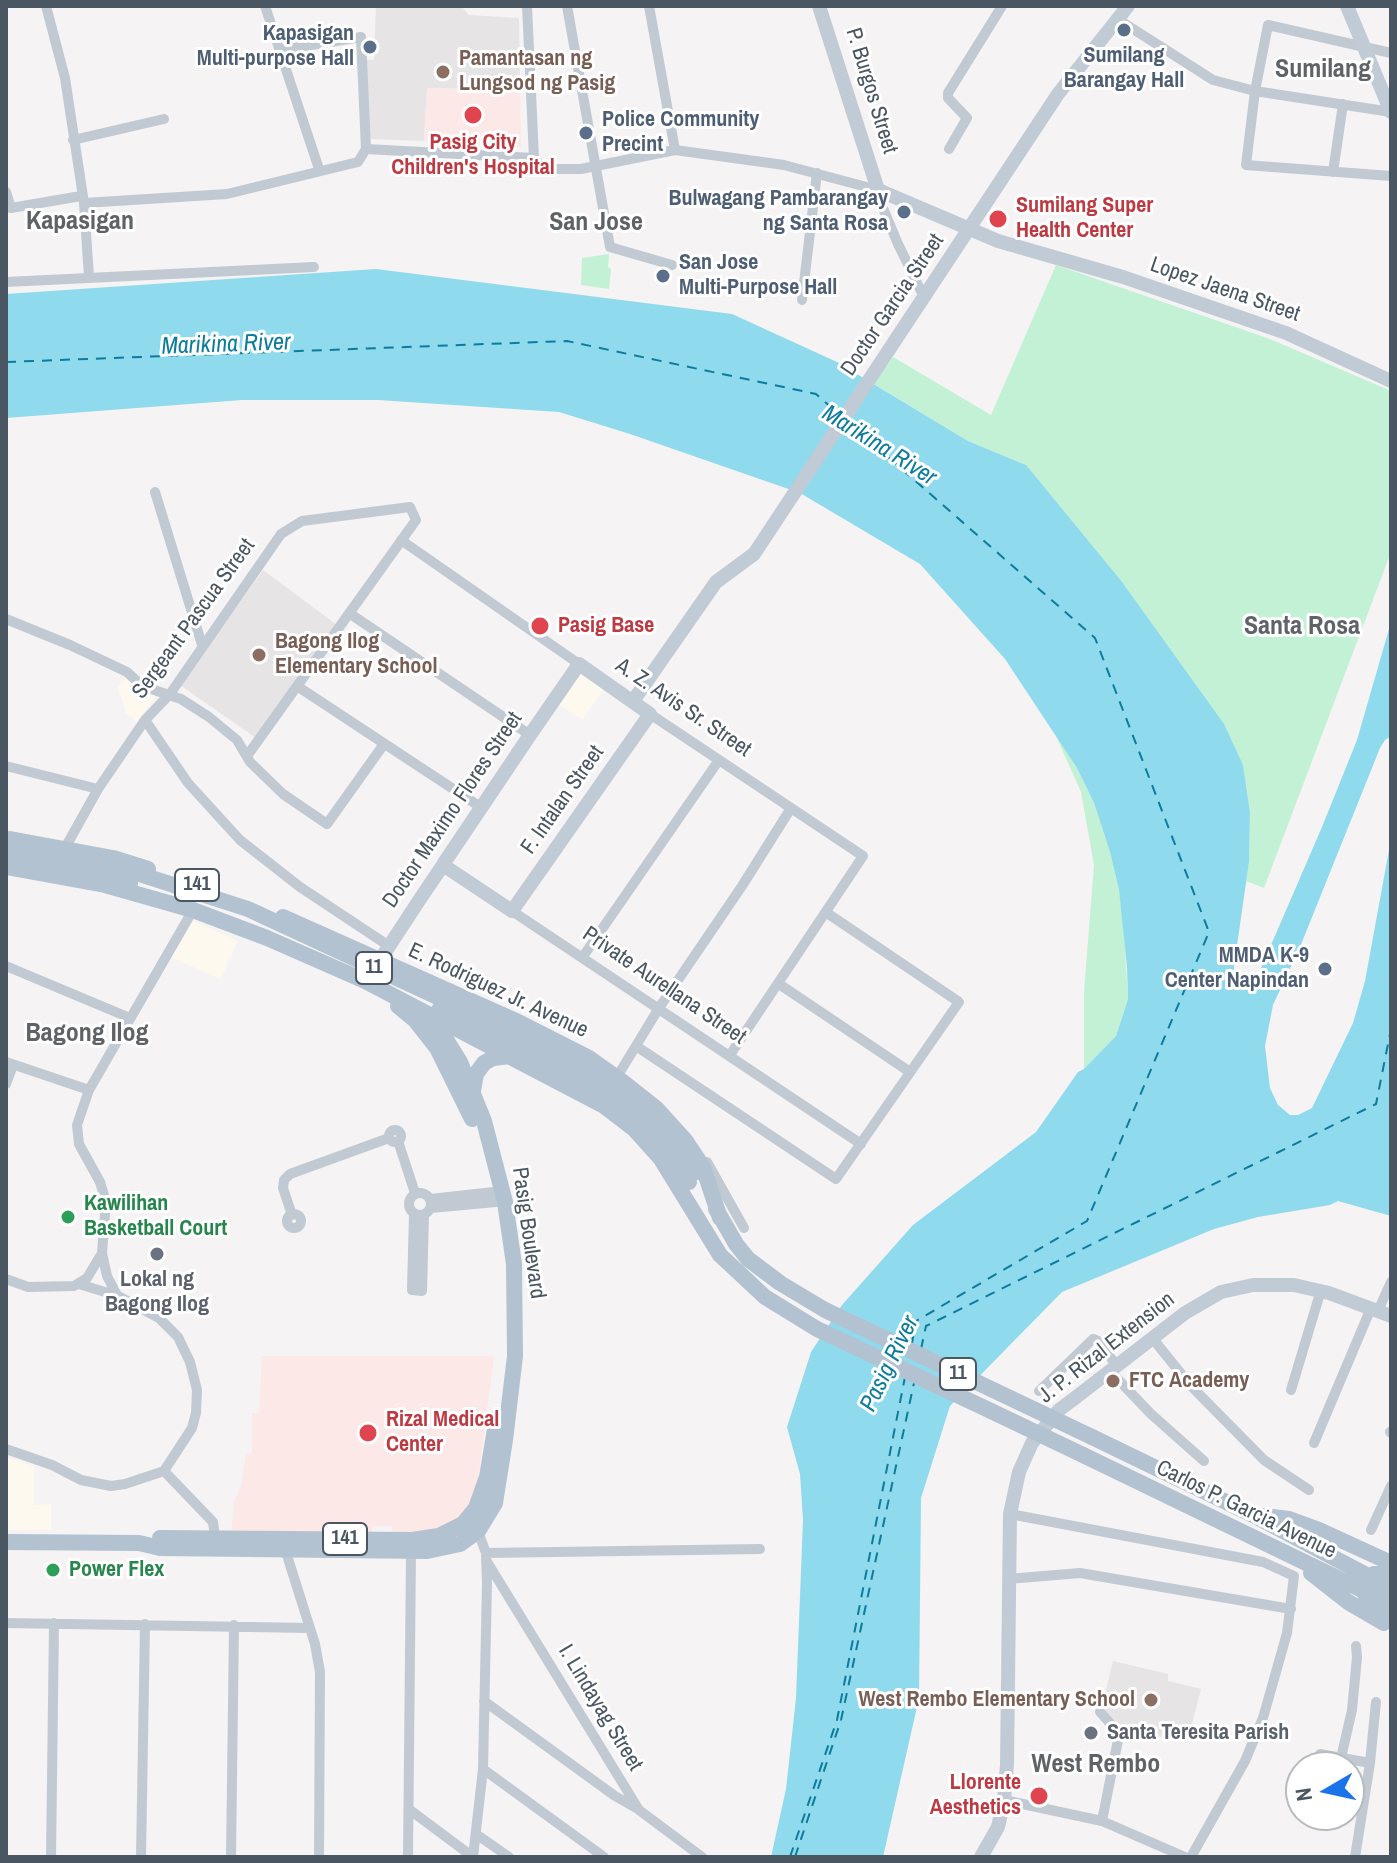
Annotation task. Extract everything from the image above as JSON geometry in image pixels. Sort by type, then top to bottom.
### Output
[{"type":"main road","name":"E. Rodriguez Jr. Avenue","points":[[6,838],[113,858],[385,953],[589,1058],[657,1109],[685,1140],[703,1167],[720,1218]]},
{"type":"main road","name":"11","points":[[6,845],[136,873],[248,909],[584,1065],[652,1113],[698,1172],[720,1218]]},
{"type":"main road","name":"11","points":[[6,857],[134,884],[245,918],[579,1076],[643,1121],[671,1151],[689,1182],[704,1228]]},
{"type":"main road","points":[[105,885],[113,858]]},
{"type":"main road","name":"141","points":[[6,867],[105,885],[193,910],[365,981],[516,1059],[604,1106],[634,1129],[661,1159],[704,1228]]},
{"type":"main road","name":"Pasig Boulevard","points":[[385,953],[460,1062],[490,1141],[505,1202],[514,1264],[516,1306],[513,1381],[495,1503],[474,1524]]},
{"type":"main road","name":"Pasig Boulevard","points":[[365,981],[405,1011],[437,1048],[470,1112],[495,1197],[507,1289],[505,1355],[487,1477],[474,1524]]},
{"type":"main road","points":[[473,1092],[476,1074],[484,1063],[493,1058],[516,1059]]},
{"type":"main road","name":"Carlos P. Garcia Avenue","points":[[720,1218],[748,1259],[814,1303],[1251,1514],[1391,1588]]},
{"type":"main road","name":"Carlos P. Garcia Avenue","points":[[704,1228],[720,1255],[745,1281],[817,1329],[1391,1604]]},
{"type":"main road","points":[[1251,1514],[1289,1519],[1391,1563]]},
{"type":"main road","name":"141","points":[[139,1543],[160,1538],[215,1537],[426,1539],[474,1524]]},
{"type":"main road","name":"141","points":[[6,1542],[411,1552],[451,1547],[469,1539],[474,1524]]},
{"type":"main road","points":[[1274,1547],[1348,1602],[1391,1627]]},
{"type":"main road","points":[[1391,1574],[1374,1574],[1367,1583],[1365,1593],[1367,1603],[1373,1610],[1391,1619]]},
{"type":"street","points":[[46,6],[65,78],[83,200],[89,277]]},
{"type":"street","points":[[265,6],[319,169]]},
{"type":"street","points":[[527,6],[534,158]]},
{"type":"street","points":[[567,6],[610,247],[672,265]]},
{"type":"street","points":[[649,6],[675,150]]},
{"type":"street","name":"P. Burgos Street","points":[[819,6],[878,192]]},
{"type":"street","points":[[949,149],[967,118],[948,98],[948,93],[1002,6]]},
{"type":"street","name":"Doctor Garcia Street","points":[[633,701],[716,582],[754,554],[887,350],[971,230],[1058,94],[1128,6]]},
{"type":"street","points":[[1347,6],[1391,89]]},
{"type":"street","points":[[1119,20],[1213,80],[1255,91],[1391,112],[1356,6]]},
{"type":"street","points":[[1391,53],[1268,25],[1255,91],[1246,165],[1391,176]]},
{"type":"street","points":[[6,192],[11,208],[83,200],[190,198],[231,193],[319,169],[358,162],[366,149],[361,37],[280,50]]},
{"type":"street","points":[[1333,172],[1343,104]]},
{"type":"street","points":[[73,140],[164,119]]},
{"type":"street","name":"Lopez Jaena Street","points":[[366,149],[534,158],[541,165],[554,169],[581,169],[675,150],[784,165],[878,192],[1025,250],[1123,277],[1286,333],[1391,381]]},
{"type":"street","points":[[802,300],[817,173]]},
{"type":"street","points":[[878,192],[921,291]]},
{"type":"street","points":[[948,221],[968,220],[982,212]]},
{"type":"street","points":[[6,282],[314,267]]},
{"type":"street","points":[[155,492],[202,645]]},
{"type":"street","name":"Sergeant Pascua Street","points":[[65,848],[98,789],[145,720],[170,694],[281,534],[302,521],[410,507],[416,520],[401,540]]},
{"type":"street","points":[[247,756],[401,540]]},
{"type":"street","name":"A. Z. Avis Sr. Street","points":[[401,540],[650,714],[863,856],[827,913]]},
{"type":"street","points":[[349,613],[530,735]]},
{"type":"street","points":[[6,619],[127,672],[142,686],[170,694],[209,717],[237,740],[250,762],[283,794],[327,824],[384,744]]},
{"type":"street","name":"Doctor Maximo Flores Street","points":[[365,981],[579,664]]},
{"type":"street","points":[[297,686],[482,808]]},
{"type":"street","name":"F. Intalan Street","points":[[512,911],[650,714]]},
{"type":"street","points":[[145,720],[188,783],[240,840],[300,887],[333,907],[385,953]]},
{"type":"street","points":[[582,958],[719,760]]},
{"type":"street","points":[[6,766],[98,789]]},
{"type":"street","points":[[620,1072],[791,808]]},
{"type":"street","name":"Private Aurellana Street","points":[[443,865],[861,1144]]},
{"type":"street","points":[[118,1296],[107,1276],[102,1253],[106,1202],[76,1132],[89,1090],[193,910]]},
{"type":"street","points":[[636,1046],[836,1179],[959,1002],[827,913],[730,1055]]},
{"type":"street","points":[[6,966],[130,1018]]},
{"type":"street","points":[[779,984],[910,1072]]},
{"type":"street","points":[[514,1020],[526,1021],[620,1072],[662,1105],[709,1165],[744,1228]]},
{"type":"street","points":[[6,1084],[10,1063],[89,1090]]},
{"type":"street","points":[[292,1215],[283,1188],[284,1180],[290,1174],[394,1139],[415,1193]]},
{"type":"street","points":[[415,1193],[408,1203],[425,1209],[495,1197]]},
{"type":"street","points":[[415,1193],[424,1193],[425,1209],[422,1291],[412,1290],[425,1209]]},
{"type":"street","points":[[6,1279],[28,1287],[58,1288],[79,1284],[87,1278],[102,1253]]},
{"type":"street","points":[[1314,1443],[1380,1312],[1391,1282]]},
{"type":"street","points":[[6,1449],[97,1484],[125,1484],[164,1471],[177,1454],[196,1413],[197,1390],[190,1362],[178,1337],[169,1327],[159,1318],[118,1296],[79,1284]]},
{"type":"street","name":"J. P. Rizal Extension","points":[[986,1855],[998,1827],[1007,1765],[1010,1514],[1019,1472],[1032,1443],[1059,1410],[1185,1313],[1221,1292],[1276,1284],[1321,1290],[1380,1312]]},
{"type":"street","points":[[1291,1390],[1321,1290]]},
{"type":"street","points":[[1039,1391],[1093,1339],[1098,1341],[1114,1369],[1204,1461]]},
{"type":"street","points":[[1153,1339],[1191,1386],[1264,1460],[1309,1490]]},
{"type":"street","points":[[164,1471],[213,1522],[215,1537]]},
{"type":"street","points":[[1371,1530],[1391,1486]]},
{"type":"street","points":[[1010,1514],[1263,1562],[1294,1576],[1281,1657],[1263,1718],[1245,1761],[1191,1857]]},
{"type":"street","points":[[410,1810],[473,1857],[483,1769],[486,1556],[474,1524]]},
{"type":"street","points":[[285,1549],[315,1644],[321,1691],[319,1857]]},
{"type":"street","points":[[486,1556],[760,1549]]},
{"type":"street","points":[[408,1857],[411,1552]]},
{"type":"street","name":"I. Lindayag Street","points":[[486,1556],[639,1810],[684,1852],[702,1857]]},
{"type":"street","points":[[1008,1579],[1080,1573],[1291,1609]]},
{"type":"street","points":[[6,1623],[310,1628]]},
{"type":"street","points":[[51,1857],[54,1623]]},
{"type":"street","points":[[141,1857],[145,1624]]},
{"type":"street","points":[[231,1857],[234,1625]]},
{"type":"street","points":[[1343,1751],[1352,1710],[1356,1646]]},
{"type":"street","points":[[484,1701],[639,1810]]},
{"type":"street","points":[[1355,1857],[1376,1702]]},
{"type":"street","points":[[1100,1712],[1118,1732],[1102,1821]]},
{"type":"street","points":[[1365,1762],[1370,1763]]},
{"type":"street","points":[[483,1769],[604,1857]]},
{"type":"street","points":[[1004,1800],[1102,1821],[1185,1857]]},
{"type":"street","points":[[476,1834],[509,1857]]},
{"type":"shaded area","name":"Pamantasan ng Lungsod ng Pasig","points":[[376,6],[461,6],[469,15],[519,18],[520,85],[512,90],[427,88],[424,141],[370,139],[366,60],[374,60]]},
{"type":"shaded area","name":"Pasig City Children's Hospital","points":[[520,85],[521,147],[424,141],[427,88],[512,90]]},
{"type":"shaded area","name":"Bagong Ilog Elementary School","points":[[263,570],[337,625],[256,738],[180,685]]},
{"type":"shaded area","points":[[580,674],[604,689],[582,720],[557,703]]},
{"type":"shaded area","points":[[126,677],[156,696],[137,722],[126,713],[118,687]]},
{"type":"shaded area","points":[[191,920],[238,941],[221,979],[170,957]]},
{"type":"shaded area","name":"Rizal Medical Center","points":[[262,1356],[494,1356],[477,1487],[473,1499],[460,1517],[443,1530],[392,1536],[392,1526],[372,1526],[372,1536],[231,1534],[234,1502],[241,1486],[246,1454],[252,1453],[252,1413],[259,1413]]},
{"type":"shaded area","points":[[6,1457],[34,1466],[34,1505],[51,1504],[51,1530],[6,1530]]},
{"type":"shaded area","name":"West Rembo Elementary School","points":[[1113,1661],[1168,1674],[1168,1681],[1201,1689],[1187,1743],[1119,1727],[1101,1711]]},
{"type":"green space","points":[[609,254],[609,289],[581,285],[582,258]]},
{"type":"green space","points":[[1056,265],[1270,339],[1391,391],[1391,552],[1264,888],[1246,881],[1250,811],[1243,765],[1026,465],[968,441],[874,384],[893,357],[991,415]]},
{"type":"green space","points":[[1056,736],[1077,768],[1094,803],[1110,852],[1124,929],[1128,999],[1116,1036],[1084,1070],[1084,992],[1094,865],[1081,792]]},
{"type":"water","points":[[376,269],[732,314],[837,362],[968,441],[1026,465],[1122,582],[1224,724],[1243,765],[1250,812],[1249,862],[1234,966],[1235,977],[1242,984],[1255,982],[1322,827],[1357,740],[1391,622],[1391,736],[1380,748],[1300,947],[1273,1005],[1265,1046],[1270,1088],[1278,1105],[1290,1115],[1298,1115],[1312,1108],[1353,1023],[1365,981],[1391,839],[1391,1216],[1338,1201],[1258,1217],[1214,1229],[1062,1292],[950,1406],[921,1498],[919,1698],[883,1857],[771,1857],[786,1789],[796,1698],[803,1520],[800,1474],[787,1427],[811,1352],[842,1305],[913,1225],[1036,1132],[1078,1072],[1116,1036],[1128,999],[1127,967],[1119,890],[1110,852],[1094,803],[1077,768],[1005,659],[920,564],[800,493],[559,412],[378,400],[242,400],[6,418],[6,294]]},
{"type":"ferry route","points":[[6,362],[567,341],[816,394],[840,415]]},
{"type":"ferry route","points":[[848,422],[1095,638],[1209,932],[1087,1221],[916,1321],[912,1343]]},
{"type":"ferry route","points":[[921,1349],[926,1326],[1376,1104],[1391,1029]]},
{"type":"ferry route","points":[[790,1857],[837,1720],[905,1377]]},
{"type":"ferry route","points":[[795,1857],[841,1720],[914,1383]]},
{"type":"place","name":"Sumilang Barangay Hall","points":[[1124,30]]},
{"type":"place","name":"Kapasigan Multi-purpose Hall","points":[[370,47]]},
{"type":"place","name":"Pamantasan ng Lungsod ng Pasig","points":[[443,72]]},
{"type":"place","name":"Pasig City Children's Hospital","points":[[473,115]]},
{"type":"place","name":"Police Community Precint","points":[[586,133]]},
{"type":"place","name":"Bulwagang Pambarangay ng Santa Rosa","points":[[904,212]]},
{"type":"place","name":"Sumilang Super Health Center","points":[[998,219]]},
{"type":"place","name":"San Jose Multi-Purpose Hall","points":[[663,276]]},
{"type":"place","name":"Pasig Base","points":[[540,626]]},
{"type":"place","name":"Bagong Ilog Elementary School","points":[[259,655]]},
{"type":"place","name":"MMDA K-9 Center Napindan","points":[[1325,969]]},
{"type":"place","name":"Kawilihan Basketball Court","points":[[68,1217]]},
{"type":"place","name":"Lokal ng Bagong Ilog","points":[[157,1254]]},
{"type":"place","name":"FTC Academy","points":[[1113,1381]]},
{"type":"place","name":"Rizal Medical Center","points":[[368,1433]]},
{"type":"place","name":"Power Flex","points":[[53,1570]]},
{"type":"place","name":"West Rembo Elementary School","points":[[1151,1700]]},
{"type":"place","name":"Santa Teresita Parish","points":[[1091,1733]]},
{"type":"place","name":"Llorente Aesthetics","points":[[1039,1796]]},
{"type":"district","name":"Sumilang","points":[[1323,70]]},
{"type":"district","name":"Kapasigan","points":[[80,222]]},
{"type":"district","name":"San Jose","points":[[596,223]]},
{"type":"district","name":"Santa Rosa","points":[[1302,627]]},
{"type":"district","name":"Bagong Ilog","points":[[87,1034]]},
{"type":"district","name":"West Rembo","points":[[1096,1765]]},
{"type":"water label","name":"Marikina River","points":[[226,345]]},
{"type":"water label","name":"Marikina River","points":[[879,446]]},
{"type":"water label","name":"Pasig River","points":[[890,1364]]}]
